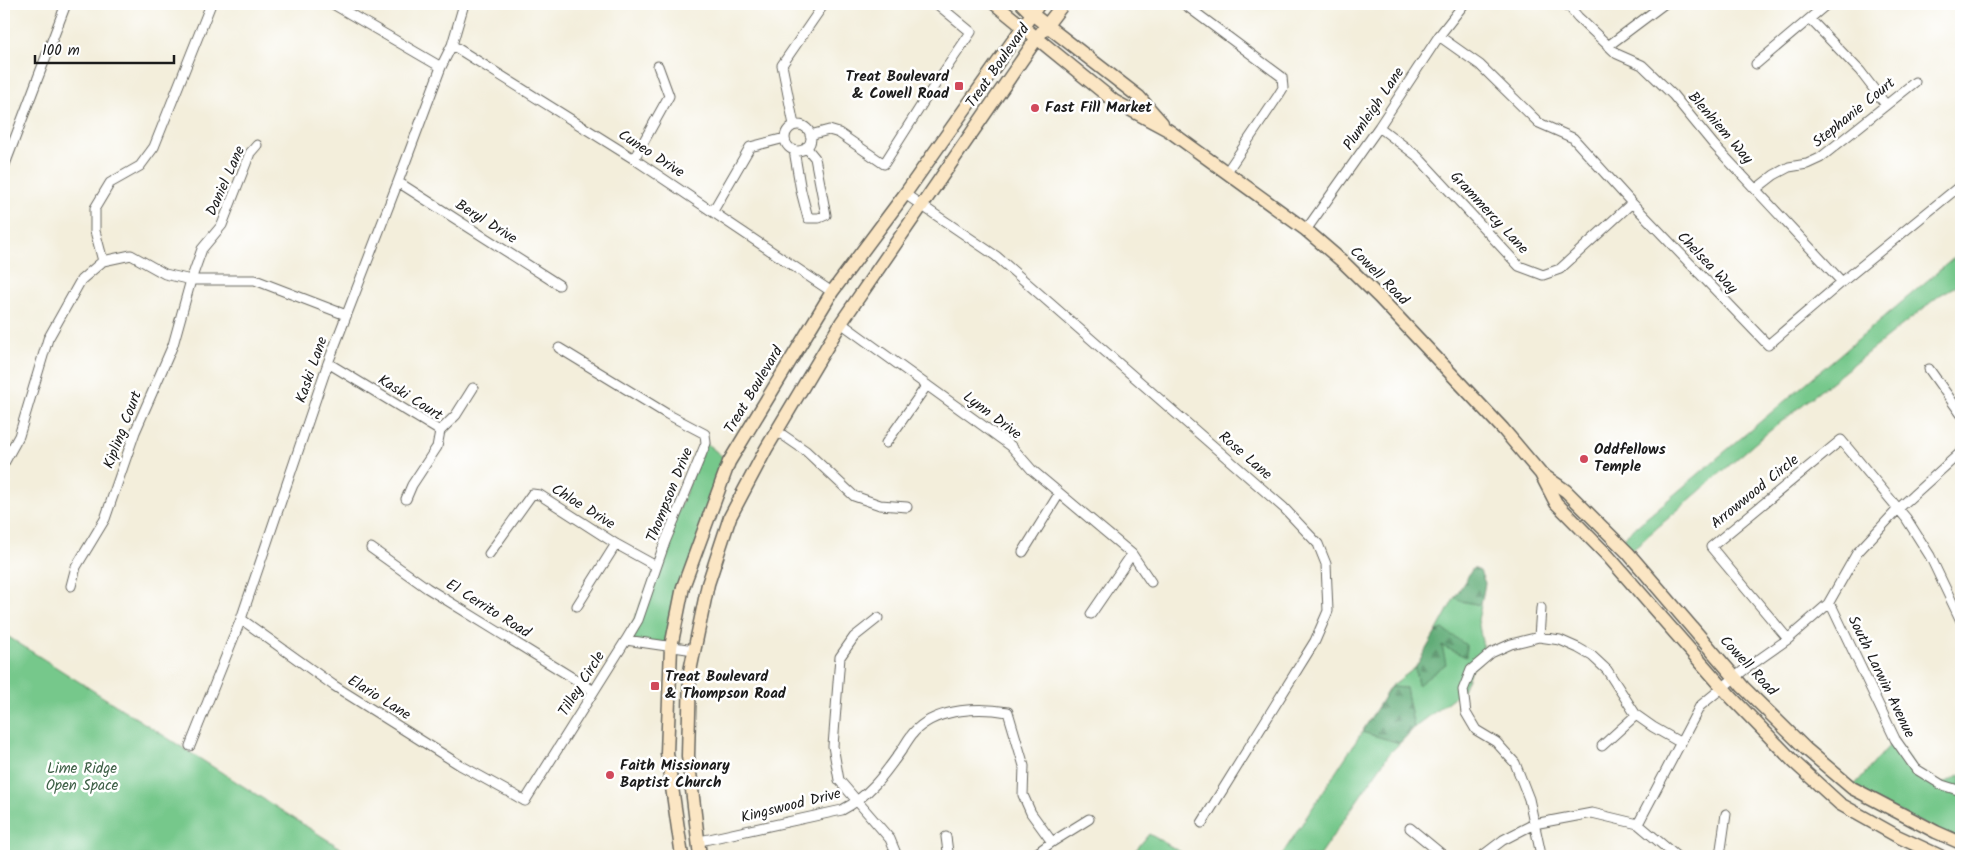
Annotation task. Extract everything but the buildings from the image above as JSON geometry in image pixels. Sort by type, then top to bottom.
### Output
[{"type":"street","points":[[4,166],[66,4]]},
{"type":"street","points":[[103,261],[95,231],[95,208],[110,183],[140,166],[154,147],[211,4]]},
{"type":"street","points":[[333,4],[441,67]]},
{"type":"street","name":"Kaski Lane","points":[[190,746],[241,619],[328,363],[441,67],[452,45],[464,4]]},
{"type":"street","points":[[794,125],[782,65],[824,4]]},
{"type":"street","points":[[810,135],[829,130],[839,133],[884,164],[924,100],[971,32],[937,4]]},
{"type":"street","name":"Cowell Road","points":[[995,4],[1114,101],[1168,130],[1306,230],[1342,261],[1379,297],[1503,429],[1541,474],[1556,502],[1608,556],[1722,687],[1794,762],[1840,804],[1897,836],[1940,856]]},
{"type":"street","name":"Cowell Road","points":[[1022,4],[1036,9],[1047,25],[1139,98],[1168,130]]},
{"type":"street","name":"Treat Boulevard","points":[[700,856],[700,841],[688,756],[690,671],[708,584],[730,517],[776,431],[841,323],[1037,38],[1063,4]]},
{"type":"street","points":[[1184,4],[1282,77],[1283,88],[1226,173]]},
{"type":"street","name":"Plumleigh Lane","points":[[1306,230],[1379,128],[1439,36],[1464,4]]},
{"type":"street","name":"Blenhiem Way","points":[[1567,4],[1617,54],[1642,65],[1673,95],[1714,145],[1842,282]]},
{"type":"street","points":[[1608,46],[1664,4]]},
{"type":"street","points":[[1756,64],[1827,4]]},
{"type":"street","name":"Treat Boulevard","points":[[682,856],[667,753],[671,647],[683,587],[729,462],[832,292],[1036,9]]},
{"type":"street","points":[[1810,19],[1860,71],[1886,105]]},
{"type":"street","name":"Chelsea Way","points":[[1439,36],[1480,65],[1539,123],[1573,138],[1768,346],[1842,282],[1961,185]]},
{"type":"street","name":"Cuneo Drive","points":[[452,45],[634,159],[832,292]]},
{"type":"street","points":[[634,159],[669,96],[658,66]]},
{"type":"street","name":"Stephanie Court","points":[[1756,189],[1774,175],[1790,167],[1807,164],[1820,158],[1915,82]]},
{"type":"street","points":[[794,125],[806,128],[810,135],[809,144],[800,150],[794,150],[787,145],[785,138],[787,130],[794,125]]},
{"type":"street","name":"Grammercy Lane","points":[[1379,128],[1417,156],[1519,266],[1543,274],[1560,269],[1632,203]]},
{"type":"street","points":[[713,211],[750,147],[785,138]]},
{"type":"street","name":"Daniel Lane","points":[[191,280],[202,249],[222,225],[250,153],[257,145]]},
{"type":"street","points":[[794,150],[808,218],[819,218],[826,215],[815,158],[806,147]]},
{"type":"street","name":"Beryl Drive","points":[[398,182],[559,285]]},
{"type":"street","name":"Rose Lane","points":[[904,194],[996,256],[1284,508],[1318,544],[1326,564],[1328,611],[1315,641],[1202,823]]},
{"type":"street","points":[[4,464],[20,436],[48,339],[81,280],[103,261],[131,255],[165,274],[191,280],[255,280],[346,315]]},
{"type":"street","name":"Kipling Court","points":[[71,586],[76,567],[105,519],[135,432],[173,345],[191,280]]},
{"type":"street","name":"Lynn Drive","points":[[841,323],[1011,446],[1032,470],[1132,554],[1151,582]]},
{"type":"street","name":"Thompson Drive","points":[[559,348],[667,414],[704,434],[706,443],[656,566],[638,620],[626,640]]},
{"type":"street","name":"Kaski Court","points":[[328,363],[440,431],[437,447],[412,485],[406,499]]},
{"type":"street","points":[[1929,369],[1961,414]]},
{"type":"street","points":[[886,443],[926,385]]},
{"type":"street","points":[[440,431],[456,416],[473,388]]},
{"type":"street","points":[[776,431],[806,452],[854,496],[880,505],[907,507]]},
{"type":"street","name":"Arrowwood Circle","points":[[1788,639],[1711,547],[1841,440],[1898,509]]},
{"type":"street","points":[[1638,824],[1700,706],[1722,687],[1788,639],[1828,604],[1858,553],[1898,509],[1961,452]]},
{"type":"street","name":"Cowell Road","points":[[1541,474],[1566,491],[1628,553],[1734,678],[1806,749],[1852,788],[1961,843]]},
{"type":"street","name":"Chloe Drive","points":[[489,554],[532,494],[540,495],[616,544],[656,566]]},
{"type":"street","points":[[1023,552],[1059,494]]},
{"type":"street","points":[[1898,509],[1906,518],[1930,556],[1961,621]]},
{"type":"street","points":[[577,606],[616,544]]},
{"type":"street","name":"El Cerrito Road","points":[[371,548],[427,588],[594,691]]},
{"type":"street","points":[[1091,614],[1132,554]]},
{"type":"street","name":"South Larwin Avenue","points":[[1828,604],[1833,609],[1895,739],[1916,769],[1942,784],[1961,791]]},
{"type":"street","points":[[1539,636],[1541,608]]},
{"type":"street","points":[[878,618],[854,637],[840,657],[833,746],[839,780],[890,839],[897,856]]},
{"type":"street","name":"Elario Lane","points":[[241,619],[333,686],[460,765],[525,801]]},
{"type":"street","points":[[1539,856],[1540,850],[1529,799],[1515,764],[1496,742],[1476,730],[1466,713],[1463,690],[1471,670],[1491,653],[1511,644],[1539,636],[1560,640],[1592,656],[1607,670],[1636,715],[1681,743]]},
{"type":"street","points":[[626,640],[694,650]]},
{"type":"street","name":"Tilley Circle","points":[[525,801],[626,640]]},
{"type":"street","name":"Kingswood Drive","points":[[700,841],[842,810],[857,802],[878,782],[916,729],[935,717],[990,709],[1008,712],[1024,766],[1023,796],[1052,842]]},
{"type":"street","points":[[1602,746],[1636,715]]},
{"type":"street","points":[[670,771],[680,789],[686,827],[694,839],[700,841]]},
{"type":"street","points":[[1482,856],[1503,840],[1534,824],[1592,813],[1638,824],[1672,855]]},
{"type":"street","points":[[1720,856],[1726,814]]},
{"type":"street","points":[[1033,856],[1089,819]]},
{"type":"street","points":[[1410,828],[1444,856]]},
{"type":"street","points":[[946,837],[948,852],[946,856]]},
{"type":"street","points":[[692,856],[693,846],[700,841]]},
{"type":"green space","points":[[1961,252],[1961,283],[1940,295],[1761,438],[1628,553],[1618,542]]},
{"type":"green space","points":[[706,443],[729,462],[683,587],[671,647],[626,640]]},
{"type":"green space","points":[[1473,568],[1480,571],[1485,583],[1481,605],[1461,601],[1455,597]]},
{"type":"green space","points":[[1455,597],[1461,601],[1481,605],[1478,620],[1485,658],[1471,670],[1463,690],[1414,728],[1406,688],[1390,687],[1415,668],[1418,685],[1442,646],[1443,629],[1436,632]]},
{"type":"green space","points":[[1443,629],[1466,645],[1466,657],[1442,646],[1446,664],[1418,685],[1415,668],[1436,632]]},
{"type":"green space","name":"Lime Ridge Open Space","points":[[4,634],[353,856],[4,856]]},
{"type":"green space","points":[[1390,687],[1406,688],[1414,728],[1400,743],[1362,732]]},
{"type":"green space","points":[[1362,732],[1400,743],[1389,754],[1319,856],[1281,856]]},
{"type":"green space","points":[[1895,739],[1916,769],[1942,784],[1961,774],[1961,843],[1852,788]]},
{"type":"green space","points":[[1149,834],[1188,856],[1131,856]]},
{"type":"place","name":"Treat Boulevard & Cowell Road","points":[[959,86]]},
{"type":"place","name":"Fast Fill Market","points":[[1035,108]]},
{"type":"place","name":"Oddfellows Temple","points":[[1584,459]]},
{"type":"place","name":"Treat Boulevard & Thompson Road","points":[[655,686]]},
{"type":"place","name":"Faith Missionary Baptist Church","points":[[610,775]]}]
